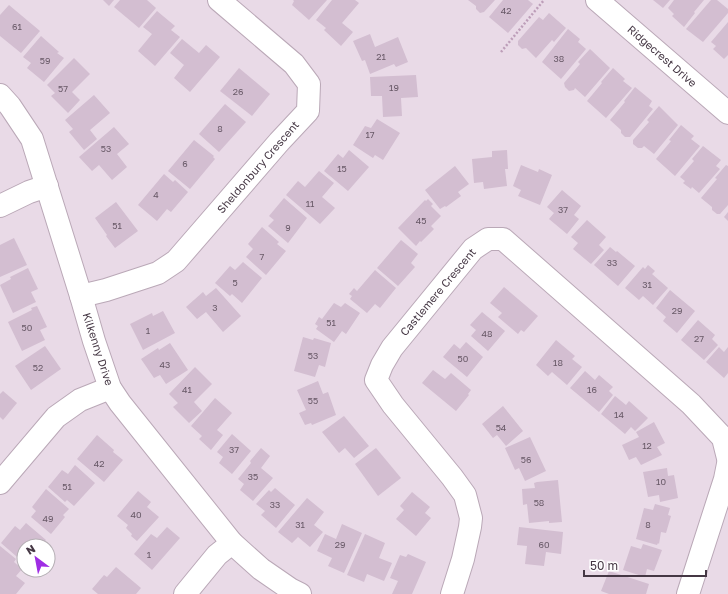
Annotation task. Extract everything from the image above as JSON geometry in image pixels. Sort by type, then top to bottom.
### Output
[{"type":"street","name":"Sheldonbury Crescent","points":[[81,296],[106,290],[158,273],[176,261],[279,142],[308,111],[309,84],[294,64],[218,0]]},
{"type":"street","name":"Ridgecrest Drive","points":[[597,0],[728,113]]},
{"type":"street","name":"Kilkenny Drive","points":[[0,95],[10,106],[32,139],[94,341],[110,388],[120,403],[232,543],[261,569],[300,594]]},
{"type":"street","points":[[0,206],[29,192],[47,186]]},
{"type":"street","name":"Castlemere Crescent","points":[[452,594],[463,560],[470,527],[471,518],[465,495],[393,405],[376,380],[382,365],[392,348],[473,249],[488,239],[503,240],[516,250],[691,404],[723,438],[728,458]]},
{"type":"street","points":[[0,483],[56,417],[80,400],[110,388]]},
{"type":"street","points":[[688,594],[725,479],[728,464]]},
{"type":"street","points":[[185,594],[217,555],[232,543]]},
{"type":"path","points":[[500,52],[544,0]]},
{"type":"shaded area","points":[[0,0],[728,0],[728,594],[0,594]]},
{"type":"building","points":[[103,0],[114,0],[109,6]]},
{"type":"building","points":[[120,0],[147,0],[156,8],[139,28],[114,7]]},
{"type":"building","points":[[293,0],[327,0],[309,20],[292,5]]},
{"type":"building","points":[[332,0],[355,0],[359,3],[342,23],[353,32],[341,46],[324,30],[326,28],[316,20]]},
{"type":"building","points":[[468,0],[495,0],[484,12],[480,13],[476,9],[476,6]]},
{"type":"building","points":[[503,0],[528,0],[533,4],[508,33],[489,17]]},
{"type":"building","points":[[653,0],[670,0],[663,8]]},
{"type":"building","points":[[674,0],[704,0],[684,27],[672,16],[674,14],[668,8]]},
{"type":"building","points":[[711,0],[717,0],[728,9],[728,13],[703,42],[686,29]]},
{"type":"building","points":[[9,5],[40,31],[21,53],[0,36],[0,15]]},
{"type":"building","points":[[157,11],[175,26],[171,30],[180,37],[155,66],[138,51],[152,34],[143,27]]},
{"type":"building","points":[[549,13],[566,28],[554,42],[552,40],[536,58],[526,48],[522,49],[518,45],[518,41],[539,17],[543,20]]},
{"type":"building","points":[[728,22],[728,55],[724,59],[713,49],[716,46],[711,42]]},
{"type":"building","points":[[568,29],[580,39],[578,42],[586,49],[561,79],[542,62]]},
{"type":"building","points":[[370,34],[375,47],[398,37],[408,62],[396,67],[394,64],[370,74],[365,60],[362,61],[353,41]]},
{"type":"building","points":[[41,36],[59,52],[57,53],[64,58],[44,82],[27,68],[31,63],[23,57]]},
{"type":"building","points":[[182,39],[199,53],[206,45],[220,57],[190,92],[174,78],[184,65],[170,53]]},
{"type":"building","points":[[590,49],[610,68],[585,97],[575,88],[574,90],[569,91],[565,87],[564,83],[580,64],[578,62]]},
{"type":"building","points":[[74,58],[90,74],[72,92],[80,100],[68,113],[51,96],[55,93],[47,85]]},
{"type":"building","points":[[239,68],[270,94],[252,116],[220,91]]},
{"type":"building","points":[[613,68],[625,79],[623,81],[632,88],[606,118],[587,101]]},
{"type":"building","points":[[416,75],[418,97],[401,98],[402,116],[383,117],[382,96],[371,96],[370,77]]},
{"type":"building","points":[[635,87],[652,101],[649,106],[653,109],[630,137],[625,137],[621,133],[621,130],[610,120]]},
{"type":"building","points":[[94,95],[110,113],[90,130],[97,139],[84,150],[69,132],[73,129],[65,120]]},
{"type":"building","points":[[225,104],[246,122],[219,152],[199,134]]},
{"type":"building","points":[[659,106],[678,125],[654,154],[644,146],[642,148],[638,148],[633,144],[633,140],[649,122],[647,120]]},
{"type":"building","points":[[377,119],[400,133],[383,160],[375,155],[373,158],[353,145],[365,126],[371,128]]},
{"type":"building","points":[[681,125],[694,136],[691,139],[700,146],[675,176],[656,159],[671,141],[669,140]]},
{"type":"building","points":[[114,127],[129,144],[117,154],[127,167],[112,180],[99,165],[92,171],[79,157]]},
{"type":"building","points":[[194,140],[214,156],[213,157],[215,159],[190,189],[168,171]]},
{"type":"building","points":[[703,146],[721,160],[716,166],[720,169],[699,193],[692,187],[691,189],[683,183],[685,181],[680,177],[694,161],[692,159]]},
{"type":"building","points":[[349,150],[369,167],[348,191],[324,171],[338,154],[343,158]]},
{"type":"building","points":[[507,150],[508,169],[505,169],[507,186],[484,189],[483,182],[474,183],[472,159],[492,157],[492,151]]},
{"type":"building","points":[[521,165],[538,172],[539,169],[552,175],[540,205],[518,196],[521,190],[513,186]]},
{"type":"building","points":[[726,165],[728,166],[728,205],[720,214],[717,214],[712,210],[712,207],[701,198],[717,179],[715,178]]},
{"type":"building","points":[[455,166],[469,184],[458,192],[461,196],[446,207],[445,206],[440,209],[425,190]]},
{"type":"building","points":[[319,171],[334,183],[322,197],[335,208],[320,224],[286,195],[298,181],[305,187]]},
{"type":"building","points":[[164,174],[173,182],[175,180],[188,192],[171,212],[167,209],[157,221],[138,205]]},
{"type":"building","points":[[562,190],[581,206],[574,215],[579,219],[567,234],[549,219],[554,213],[547,207]]},
{"type":"building","points":[[284,198],[307,218],[288,243],[268,226],[274,220],[269,216]]},
{"type":"building","points":[[428,199],[433,204],[431,206],[441,216],[431,226],[434,229],[416,246],[398,228],[425,200],[426,201]]},
{"type":"building","points":[[116,202],[138,231],[115,248],[95,218]]},
{"type":"building","points":[[728,212],[728,221],[724,217]]},
{"type":"building","points":[[587,220],[606,237],[599,245],[604,250],[591,264],[573,249],[578,243],[571,237]]},
{"type":"building","points":[[262,227],[279,242],[277,244],[286,251],[266,275],[246,257],[253,249],[248,244]]},
{"type":"building","points":[[14,238],[27,265],[0,277],[0,245]]},
{"type":"building","points":[[401,240],[418,254],[411,263],[415,267],[398,286],[377,268]]},
{"type":"building","points":[[610,247],[635,266],[618,286],[594,265]]},
{"type":"building","points":[[243,262],[262,278],[242,303],[232,294],[230,296],[215,283],[230,266],[235,270]]},
{"type":"building","points":[[648,265],[655,271],[652,274],[668,288],[653,305],[643,296],[639,300],[625,288],[643,267],[645,269]]},
{"type":"building","points":[[28,268],[38,289],[31,292],[36,302],[13,313],[0,285],[11,279],[10,277]]},
{"type":"building","points":[[375,270],[396,288],[380,308],[375,304],[367,313],[350,299],[352,296],[349,294],[354,288],[357,291]]},
{"type":"building","points":[[504,287],[538,316],[524,332],[521,330],[518,334],[498,317],[502,313],[490,303]]},
{"type":"building","points":[[216,288],[241,316],[223,332],[206,312],[197,319],[186,307],[203,292],[206,296]]},
{"type":"building","points":[[670,290],[695,311],[677,333],[663,321],[666,317],[656,308]]},
{"type":"building","points":[[334,303],[341,307],[345,303],[360,313],[346,334],[342,331],[334,342],[316,329],[318,326],[315,324],[319,317],[322,319]]},
{"type":"building","points":[[37,306],[47,327],[40,330],[45,340],[22,351],[8,322]]},
{"type":"building","points":[[163,311],[175,333],[143,350],[130,324],[152,313],[153,316]]},
{"type":"building","points":[[482,312],[505,331],[488,351],[471,336],[476,330],[470,325]]},
{"type":"building","points":[[698,320],[715,335],[712,339],[718,345],[704,360],[681,340]]},
{"type":"building","points":[[303,337],[313,340],[314,338],[331,343],[325,367],[319,365],[315,377],[294,371]]},
{"type":"building","points":[[556,340],[575,356],[572,359],[582,367],[567,385],[552,372],[548,376],[536,365]]},
{"type":"building","points":[[466,342],[483,357],[467,377],[443,357],[454,344],[460,349]]},
{"type":"building","points":[[170,343],[188,370],[166,384],[160,375],[154,378],[141,359],[158,348],[159,350]]},
{"type":"building","points":[[45,346],[61,369],[31,390],[15,366]]},
{"type":"building","points":[[719,347],[724,352],[728,347],[728,373],[724,378],[706,362]]},
{"type":"building","points":[[195,367],[212,384],[194,402],[202,411],[189,423],[173,407],[178,403],[169,394]]},
{"type":"building","points":[[433,370],[445,379],[451,373],[471,390],[468,394],[469,395],[456,411],[422,383]]},
{"type":"building","points":[[585,371],[595,380],[599,375],[613,387],[609,391],[613,395],[599,412],[570,388]]},
{"type":"building","points":[[318,381],[323,394],[328,392],[336,415],[312,425],[311,423],[305,425],[299,413],[306,410],[297,390]]},
{"type":"building","points":[[3,391],[17,403],[3,420],[0,417],[0,394]]},
{"type":"building","points":[[615,396],[626,405],[629,401],[648,418],[635,431],[631,427],[625,434],[601,414]]},
{"type":"building","points":[[215,398],[232,413],[217,430],[223,435],[211,450],[199,439],[202,436],[191,426]]},
{"type":"building","points":[[503,406],[523,431],[506,446],[497,435],[493,438],[482,424]]},
{"type":"building","points":[[344,416],[369,446],[354,458],[345,448],[339,453],[322,432]]},
{"type":"building","points":[[654,422],[665,443],[657,447],[662,455],[641,465],[636,457],[629,460],[622,445],[639,437],[636,432]]},
{"type":"building","points":[[232,434],[251,451],[232,474],[219,463],[223,457],[217,452]]},
{"type":"building","points":[[97,435],[123,460],[104,482],[77,459]]},
{"type":"building","points":[[530,437],[546,471],[525,481],[519,468],[515,470],[505,448]]},
{"type":"building","points":[[261,448],[270,456],[261,468],[273,478],[253,501],[240,490],[244,484],[238,479]]},
{"type":"building","points":[[376,448],[401,478],[378,496],[355,464]]},
{"type":"building","points":[[75,465],[95,483],[74,506],[67,500],[65,502],[48,487],[62,470],[68,474]]},
{"type":"building","points":[[667,468],[668,476],[674,475],[678,498],[660,502],[659,495],[648,497],[643,472]]},
{"type":"building","points":[[558,480],[562,522],[549,523],[549,521],[529,523],[527,504],[523,505],[522,489],[535,488],[534,483],[537,482]]},
{"type":"building","points":[[275,488],[295,505],[276,528],[261,515],[265,511],[256,504],[269,490],[271,492]]},
{"type":"building","points":[[46,489],[69,509],[63,515],[65,517],[51,534],[31,517],[36,511],[32,507]]},
{"type":"building","points":[[138,491],[151,502],[147,507],[159,517],[137,541],[131,536],[132,534],[126,528],[128,525],[117,516]]},
{"type":"building","points":[[412,492],[430,507],[425,513],[431,518],[416,536],[396,519],[404,510],[400,506]]},
{"type":"building","points":[[307,498],[324,512],[314,525],[323,532],[310,547],[298,537],[292,543],[278,532]]},
{"type":"building","points":[[655,504],[670,508],[668,515],[671,516],[666,533],[661,532],[659,544],[658,543],[657,545],[636,539],[644,508],[653,510]]},
{"type":"building","points":[[26,523],[44,538],[16,538],[16,556],[1,543],[15,526],[20,530]]},
{"type":"building","points":[[342,524],[362,533],[344,573],[328,566],[332,558],[317,551],[325,534],[336,539]]},
{"type":"building","points":[[167,527],[180,538],[152,570],[134,554],[151,534],[157,538]]},
{"type":"building","points":[[519,527],[563,532],[561,554],[546,552],[544,566],[525,564],[527,546],[517,545]]},
{"type":"building","points":[[365,534],[385,543],[379,558],[392,563],[384,581],[367,574],[364,582],[347,575]]},
{"type":"building","points":[[643,544],[662,550],[654,571],[647,569],[645,577],[623,570],[631,546],[641,549]]},
{"type":"building","points":[[0,546],[16,559],[14,562],[16,564],[16,578],[19,578],[25,583],[16,594],[0,594]]},
{"type":"building","points":[[408,554],[426,562],[412,594],[392,594],[398,581],[390,578],[400,555],[406,557]]},
{"type":"building","points":[[116,567],[141,588],[136,594],[98,594],[92,589],[104,575],[107,577]]},
{"type":"building","points":[[609,571],[649,584],[646,594],[609,594],[601,591]]}]
